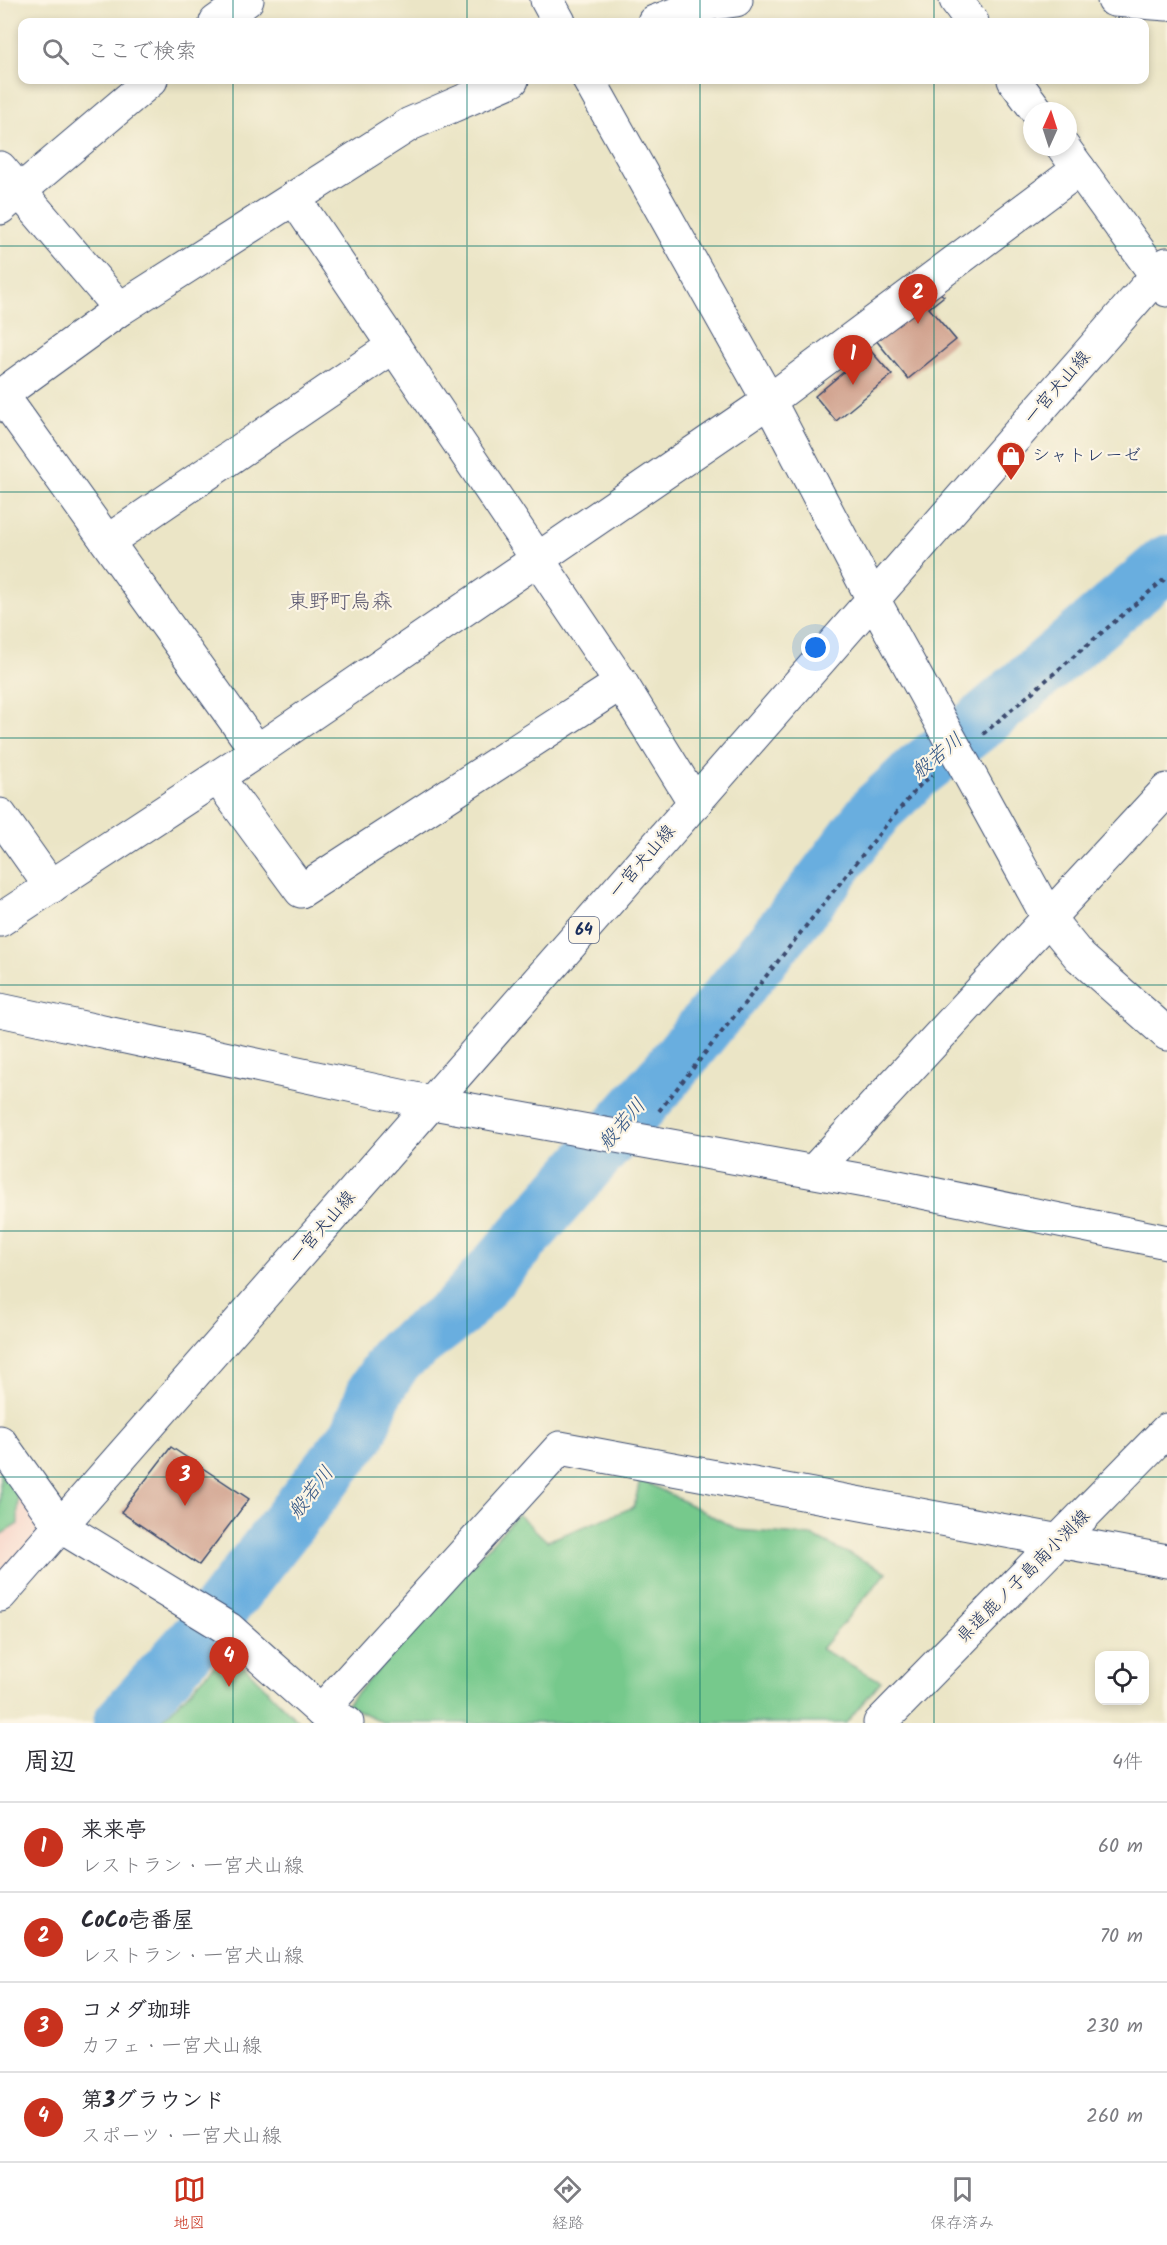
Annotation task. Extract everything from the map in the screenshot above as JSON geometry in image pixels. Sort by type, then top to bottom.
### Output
[{"type":"street","points":[[212,14],[247,0]]},
{"type":"street","points":[[547,0],[557,18]]},
{"type":"street","points":[[664,18],[702,2],[736,0]]},
{"type":"street","points":[[956,0],[969,18]]},
{"type":"street","points":[[1114,0],[1167,4]]},
{"type":"street","points":[[11,200],[146,84]]},
{"type":"street","points":[[257,751],[1,395],[120,309],[410,124],[503,84]]},
{"type":"street","points":[[591,84],[769,401],[873,599],[1049,918],[1080,957],[1167,1034]]},
{"type":"street","points":[[1017,84],[1030,102]]},
{"type":"street","points":[[0,920],[218,778],[769,401],[1071,158],[1164,276]]},
{"type":"street","points":[[0,168],[11,200],[120,309]]},
{"type":"street","points":[[294,198],[621,683],[695,803]]},
{"type":"street","name":"一宮犬山線","points":[[0,1595],[873,599],[1164,276]]},
{"type":"street","points":[[108,541],[394,346]]},
{"type":"street","points":[[218,778],[301,891],[621,683]]},
{"type":"street","points":[[814,1171],[1167,790]]},
{"type":"street","points":[[0,815],[51,887]]},
{"type":"street","points":[[0,1010],[433,1103],[814,1171],[1167,1242]]},
{"type":"street","name":"県道鹿ノ子島南小渕線","points":[[879,1723],[1167,1430]]},
{"type":"street","points":[[0,1442],[60,1526],[195,1606],[228,1629],[334,1717],[560,1448],[1061,1539],[1167,1561]]},
{"type":"path","points":[[636,1139],[921,784],[1167,577]]},
{"type":"shaded area","points":[[0,1454],[33,1500],[41,1530],[0,1580]]},
{"type":"green space","points":[[0,1466],[18,1490],[18,1524],[0,1535]]},
{"type":"green space","points":[[640,1479],[739,1530],[812,1536],[887,1572],[821,1649],[881,1681],[846,1723],[384,1723],[346,1705],[518,1514],[547,1541],[634,1507]]},
{"type":"green space","points":[[229,1651],[299,1722],[301,1723],[159,1723]]},
{"type":"building","points":[[935,290],[944,296],[929,308],[956,340],[908,379],[875,339]]},
{"type":"building","points":[[870,350],[892,375],[836,421],[815,396]]},
{"type":"building","points":[[171,1447],[249,1499],[199,1565],[121,1512]]},
{"type":"waterway","name":"般若川","points":[[121,1723],[200,1635],[359,1433],[375,1391],[396,1358],[458,1311],[662,1080],[816,890],[877,809],[917,772],[980,723],[1167,563]]},
{"type":"place","name":"CoCo壱番屋","points":[[918,324]]},
{"type":"place","name":"来来亭","points":[[853,385]]},
{"type":"place","name":"シャトレーゼ","points":[[1011,482]]},
{"type":"place","name":"コメダ珈琲","points":[[185,1506]]},
{"type":"place","name":"第3グラウンド","points":[[229,1687]]},
{"type":"district","name":"東野町烏森","points":[[340,602]]}]
